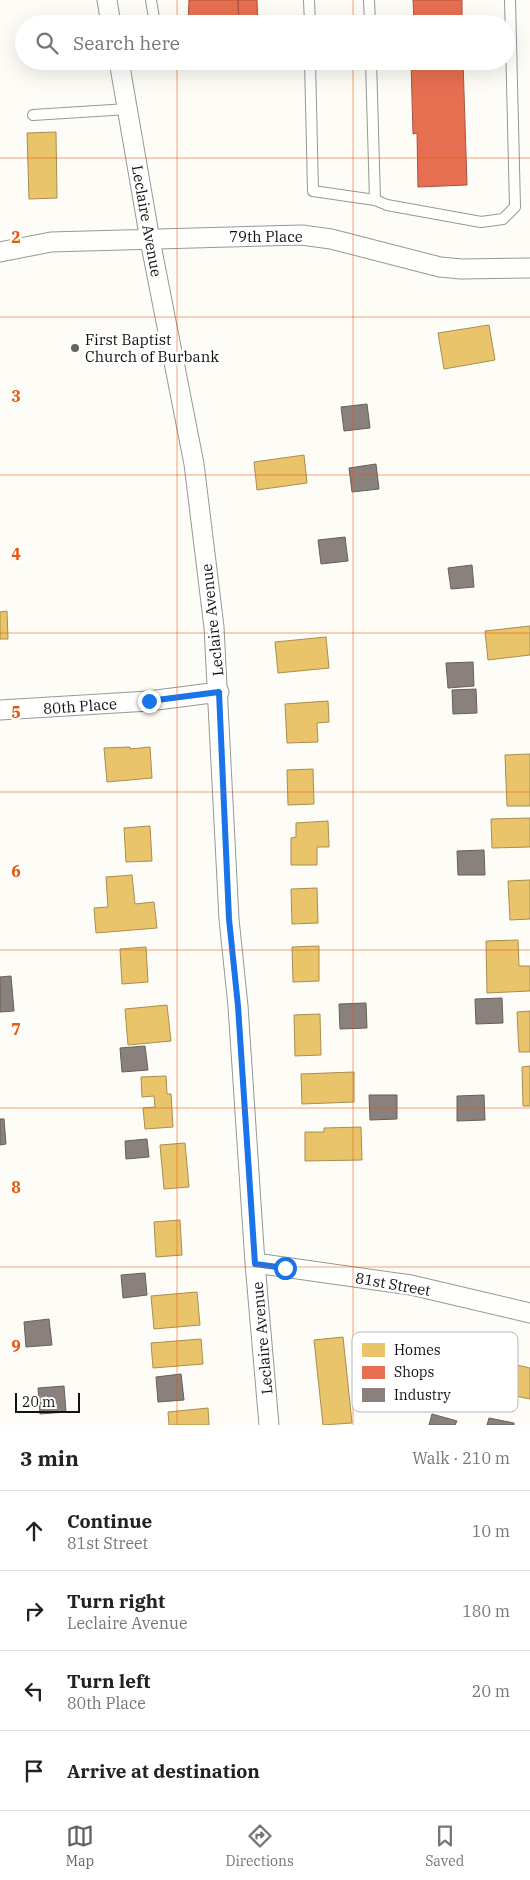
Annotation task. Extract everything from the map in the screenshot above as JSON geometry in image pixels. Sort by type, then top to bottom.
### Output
[{"type":"street","points":[[107,0],[110,15]]},
{"type":"street","name":"Leclaire Avenue","points":[[121,70],[150,240],[194,464],[214,627],[219,692],[229,919],[238,1006],[255,1264],[269,1425]]},
{"type":"street","name":"79th Place","points":[[0,252],[51,242],[302,235],[331,239],[440,267],[461,270],[530,268]]},
{"type":"street","name":"80th Place","points":[[0,710],[149,701],[219,692]]},
{"type":"street","name":"81st Street","points":[[255,1264],[411,1285],[530,1313]]},
{"type":"lane","points":[[150,0],[153,15]]},
{"type":"lane","points":[[309,0],[310,15]]},
{"type":"lane","points":[[369,0],[370,15]]},
{"type":"lane","points":[[510,0],[510,15]]},
{"type":"lane","points":[[310,70],[313,191],[375,200],[481,222],[503,219],[515,207],[512,70]]},
{"type":"lane","points":[[371,70],[375,200]]},
{"type":"lane","points":[[33,115],[128,109]]},
{"type":"building: Homes","points":[[56,132],[57,198],[29,199],[27,133]]},
{"type":"building: Homes","points":[[489,325],[495,360],[444,369],[438,333]]},
{"type":"building: Homes","points":[[304,455],[307,483],[257,490],[254,462]]},
{"type":"building: Homes","points":[[7,611],[8,639],[0,639],[0,612]]},
{"type":"building: Homes","points":[[530,626],[530,655],[488,660],[485,631]]},
{"type":"building: Homes","points":[[326,637],[329,668],[278,673],[275,642]]},
{"type":"building: Homes","points":[[328,701],[329,722],[317,723],[318,742],[287,743],[285,704]]},
{"type":"building: Homes","points":[[130,747],[130,749],[150,747],[152,778],[107,782],[104,748]]},
{"type":"building: Homes","points":[[530,754],[530,806],[507,806],[505,755]]},
{"type":"building: Homes","points":[[313,769],[314,804],[288,805],[287,770]]},
{"type":"building: Homes","points":[[530,818],[530,847],[492,848],[491,819]]},
{"type":"building: Homes","points":[[328,821],[329,847],[317,847],[317,865],[291,865],[291,838],[296,837],[296,823]]},
{"type":"building: Homes","points":[[150,826],[152,861],[126,862],[124,828]]},
{"type":"building: Homes","points":[[132,875],[135,904],[154,902],[157,928],[96,933],[94,908],[108,907],[106,877]]},
{"type":"building: Homes","points":[[530,880],[530,919],[510,920],[508,881]]},
{"type":"building: Homes","points":[[317,888],[318,923],[292,924],[291,889]]},
{"type":"building: Homes","points":[[518,940],[519,966],[530,966],[530,991],[487,993],[486,941]]},
{"type":"building: Homes","points":[[319,946],[319,981],[293,982],[292,947]]},
{"type":"building: Homes","points":[[146,947],[148,982],[122,984],[120,949]]},
{"type":"building: Homes","points":[[167,1005],[171,1041],[128,1045],[125,1009]]},
{"type":"building: Homes","points":[[530,1011],[530,1052],[519,1052],[517,1012]]},
{"type":"building: Homes","points":[[320,1014],[321,1055],[295,1056],[294,1015]]},
{"type":"building: Homes","points":[[530,1066],[530,1106],[523,1106],[522,1067]]},
{"type":"building: Homes","points":[[354,1072],[354,1102],[302,1104],[301,1074]]},
{"type":"building: Homes","points":[[166,1076],[167,1094],[171,1094],[173,1127],[145,1129],[143,1108],[155,1107],[154,1096],[142,1097],[141,1077]]},
{"type":"building: Homes","points":[[361,1127],[362,1160],[305,1161],[305,1132],[324,1132],[324,1128]]},
{"type":"building: Homes","points":[[185,1143],[189,1187],[164,1189],[160,1145]]},
{"type":"building: Homes","points":[[180,1220],[182,1255],[156,1257],[154,1222]]},
{"type":"building: Homes","points":[[197,1292],[200,1325],[154,1329],[151,1296]]},
{"type":"building: Homes","points":[[343,1337],[352,1423],[323,1425],[314,1340]]},
{"type":"building: Homes","points":[[201,1339],[203,1364],[153,1368],[151,1343]]},
{"type":"building: Homes","points":[[518,1365],[530,1368],[530,1399],[518,1397]]},
{"type":"building: Homes","points":[[208,1408],[209,1425],[169,1425],[168,1412]]},
{"type":"building: Shops","points":[[189,0],[238,0],[239,15],[188,15]]},
{"type":"building: Shops","points":[[238,0],[257,0],[258,15],[239,15]]},
{"type":"building: Shops","points":[[413,0],[462,0],[462,15],[414,15]]},
{"type":"building: Shops","points":[[411,70],[463,70],[467,185],[418,187],[417,133],[413,134]]},
{"type":"building: Industry","points":[[367,404],[370,428],[344,431],[341,407]]},
{"type":"building: Industry","points":[[376,464],[379,489],[352,492],[349,468]]},
{"type":"building: Industry","points":[[345,537],[348,561],[321,564],[318,540]]},
{"type":"building: Industry","points":[[472,565],[474,587],[451,589],[448,568]]},
{"type":"building: Industry","points":[[473,662],[474,686],[448,688],[446,663]]},
{"type":"building: Industry","points":[[476,689],[477,713],[453,714],[452,690]]},
{"type":"building: Industry","points":[[484,850],[485,875],[458,875],[457,851]]},
{"type":"building: Industry","points":[[11,976],[14,1011],[0,1012],[0,977]]},
{"type":"building: Industry","points":[[502,998],[503,1023],[476,1024],[475,999]]},
{"type":"building: Industry","points":[[366,1003],[367,1028],[340,1029],[339,1004]]},
{"type":"building: Industry","points":[[145,1046],[148,1070],[122,1072],[120,1048]]},
{"type":"building: Industry","points":[[369,1095],[397,1095],[397,1119],[370,1120]]},
{"type":"building: Industry","points":[[484,1095],[485,1120],[457,1121],[457,1096]]},
{"type":"building: Industry","points":[[0,1119],[4,1119],[6,1144],[0,1145]]},
{"type":"building: Industry","points":[[147,1139],[149,1157],[126,1159],[125,1141]]},
{"type":"building: Industry","points":[[145,1273],[147,1295],[123,1298],[121,1275]]},
{"type":"building: Industry","points":[[49,1319],[52,1345],[26,1347],[24,1322]]},
{"type":"building: Industry","points":[[181,1374],[184,1400],[158,1402],[156,1377]]},
{"type":"building: Industry","points":[[64,1386],[66,1412],[40,1414],[38,1388]]},
{"type":"building: Industry","points":[[432,1414],[457,1421],[455,1425],[429,1425]]},
{"type":"building: Industry","points":[[489,1418],[514,1423],[514,1425],[487,1425]]},
{"type":"place","name":"First Baptist Church of Burbank","points":[[75,348]]},
{"type":"route","points":[[149,701],[219,692],[229,919],[238,1006],[255,1264],[285,1268]]}]
